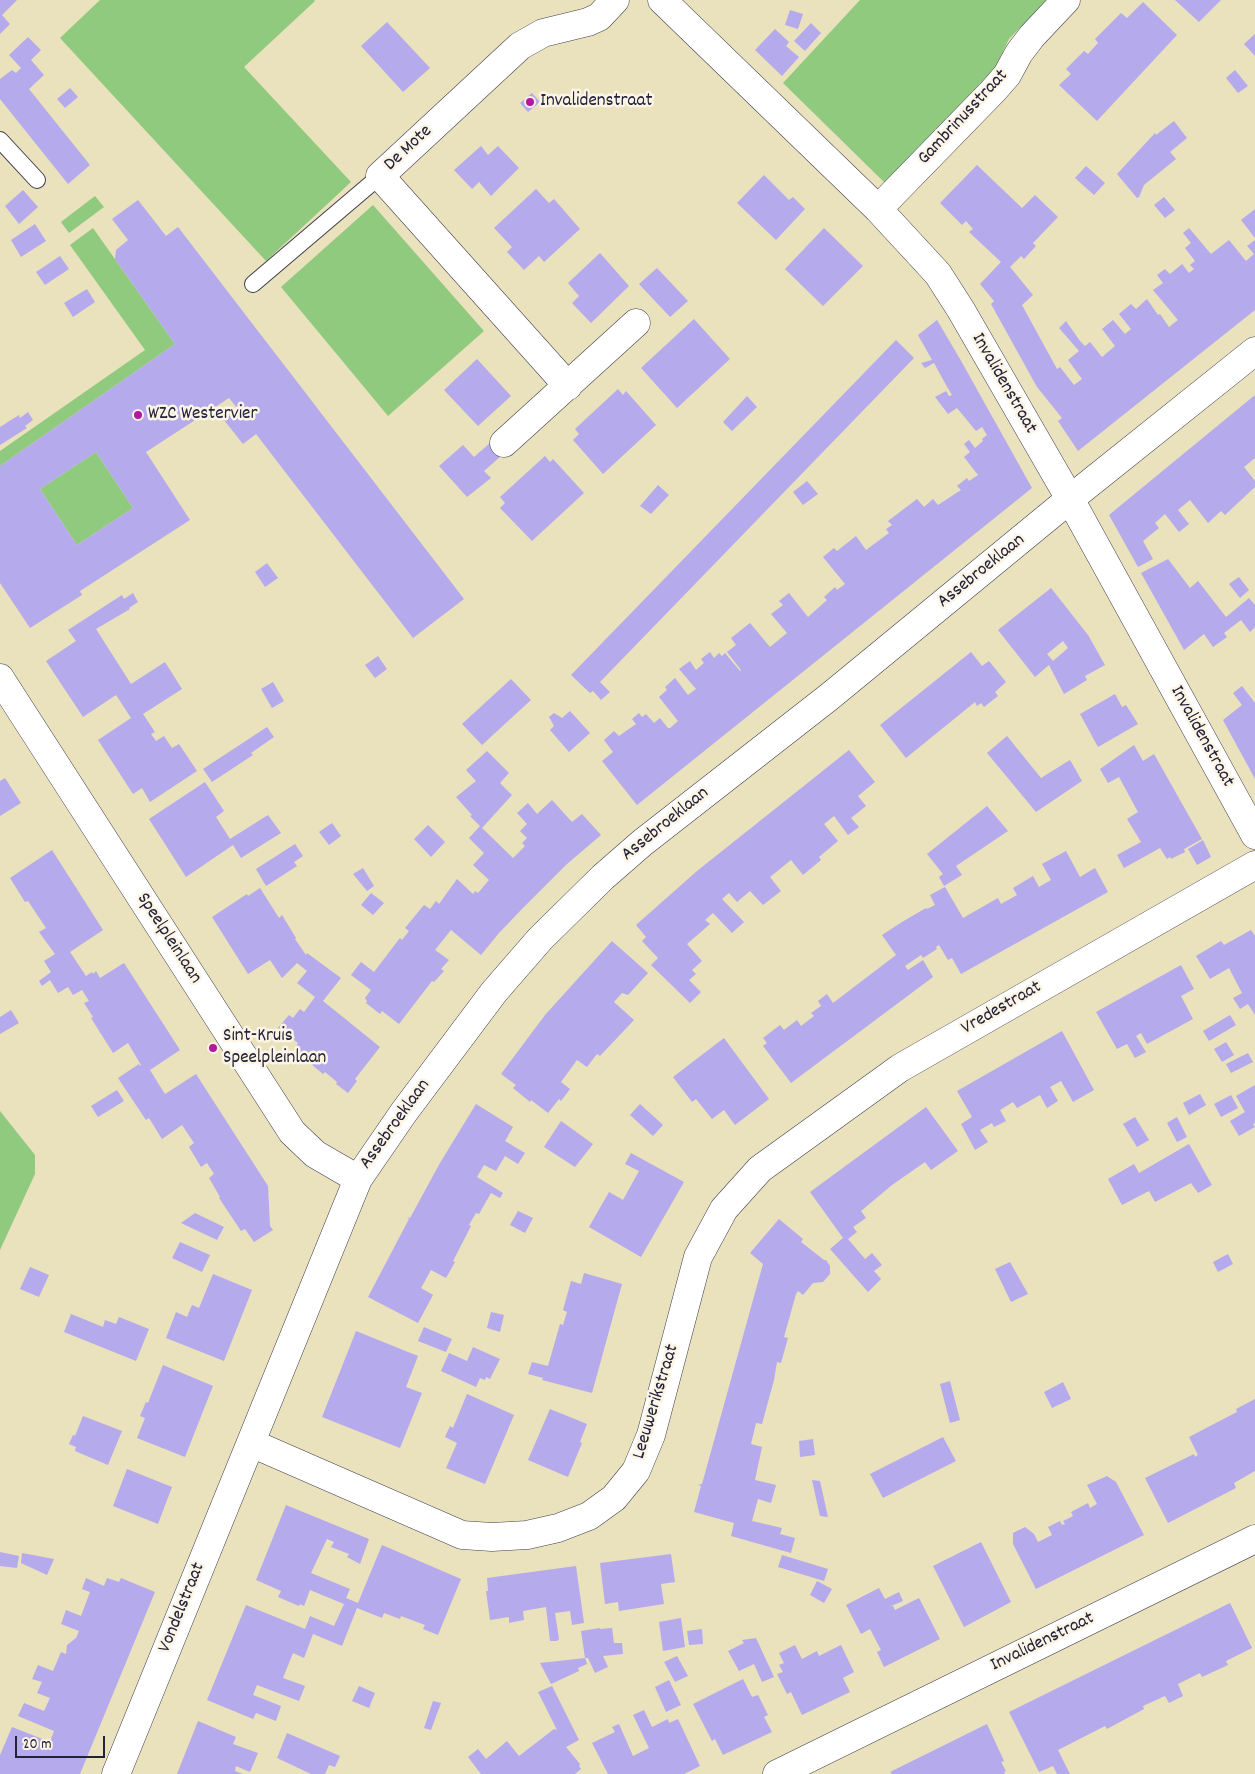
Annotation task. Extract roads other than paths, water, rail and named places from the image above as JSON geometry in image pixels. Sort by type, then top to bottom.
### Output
[{"type":"street","name":"De Mote","points":[[568,386],[380,176],[520,46],[543,33],[588,22],[599,17],[615,0]]},
{"type":"street","name":"Invalidenstraat","points":[[662,0],[878,209],[938,274],[961,310],[1070,499],[1254,830]]},
{"type":"street","name":"Gambrinusstraat","points":[[878,209],[994,91],[1007,75],[1019,53],[1032,36],[1066,0]]},
{"type":"street","points":[[504,443],[636,323]]},
{"type":"street","name":"Assebroeklaan","points":[[251,1443],[358,1179],[404,1112],[494,992],[540,939],[602,877],[642,843],[829,698],[1070,499],[1255,351]]},
{"type":"street","name":"Speelpleinlaan","points":[[0,678],[292,1132],[315,1154],[358,1179]]},
{"type":"street","name":"Vredestraat","points":[[760,1169],[900,1068],[1255,865]]},
{"type":"street","name":"Leeuwerikstraat","points":[[251,1443],[462,1535],[492,1537],[527,1535],[558,1528],[589,1516],[614,1498],[636,1471],[651,1435],[698,1257],[724,1209],[760,1169]]},
{"type":"street","name":"Vondelstraat","points":[[116,1774],[251,1443]]},
{"type":"street","name":"Invalidenstraat","points":[[777,1774],[1255,1539]]},
{"type":"lane","points":[[0,140],[37,180]]},
{"type":"lane","points":[[253,284],[380,176]]},
{"type":"place","name":"Invalidenstraat","points":[[530,102]]},
{"type":"place","name":"WZC Westervier","points":[[138,415]]},
{"type":"place","name":"Sint-Kruis Speelpleinlaan","points":[[213,1048]]}]
